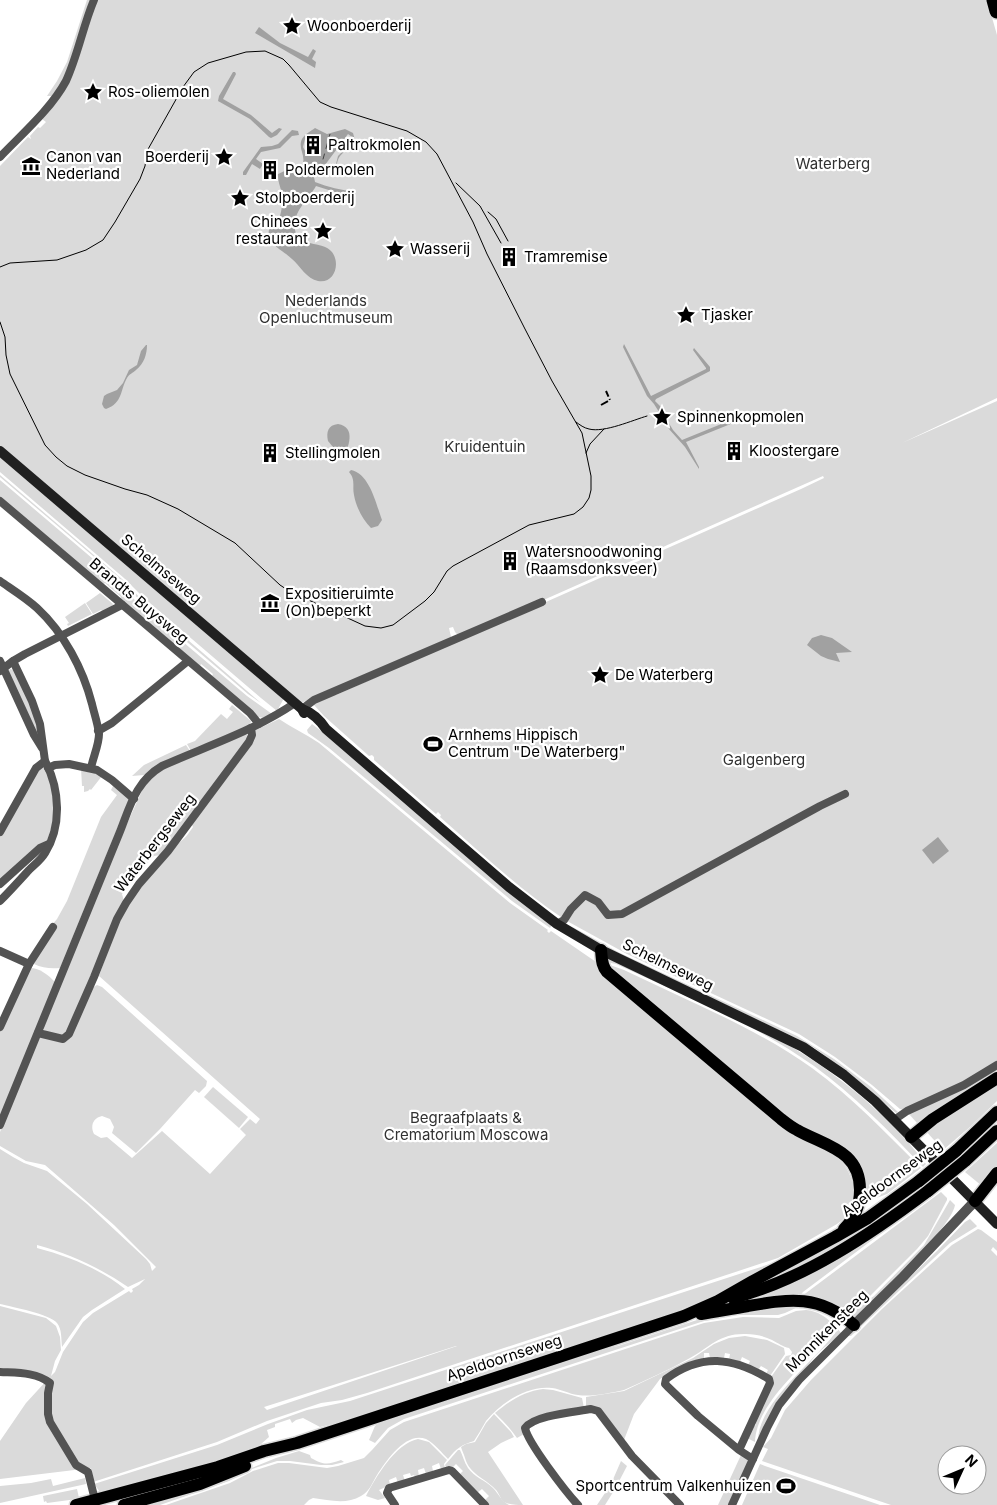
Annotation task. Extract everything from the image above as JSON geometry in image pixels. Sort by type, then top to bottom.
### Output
[{"type":"highway","points":[[994,0],[997,11]]},
{"type":"main road","name":"Schelmseweg","points":[[0,451],[298,706],[312,722],[326,729],[510,888],[557,924],[601,950],[803,1047],[844,1075],[875,1101],[997,1224]]},
{"type":"main road","points":[[601,950],[602,963],[607,972],[781,1119],[797,1130],[838,1150],[851,1161],[857,1170],[859,1180],[859,1205],[852,1221],[835,1237]]},
{"type":"main road","points":[[911,1137],[933,1119],[997,1078]]},
{"type":"main road","name":"Apeldoornseweg","points":[[124,1505],[218,1467],[264,1451],[297,1443],[684,1316],[718,1301],[868,1218],[956,1151],[997,1112]]},
{"type":"main road","name":"Apeldoornseweg","points":[[718,1301],[751,1293],[792,1276],[878,1227],[928,1191],[965,1161],[997,1131]]},
{"type":"main road","points":[[975,1201],[997,1173]]},
{"type":"main road","points":[[684,1316],[781,1300],[800,1300],[832,1309],[854,1325]]},
{"type":"main road","name":"Apeldoornseweg","points":[[76,1505],[96,1503],[171,1486]]},
{"type":"street","points":[[0,157],[62,88],[74,62],[94,0]]},
{"type":"street","name":"Brandts Buysweg","points":[[0,500],[250,713],[259,724]]},
{"type":"street","points":[[0,581],[36,608],[61,636],[84,681],[98,731],[91,768]]},
{"type":"street","name":"Waterbergseweg","points":[[0,1125],[134,799],[146,778],[162,766],[542,602]]},
{"type":"street","points":[[0,901],[45,854],[53,835],[57,813],[54,785],[45,758],[1,667],[122,605]]},
{"type":"street","points":[[13,661],[38,716],[45,758],[55,765],[69,764],[97,770],[134,799]]},
{"type":"street","points":[[98,731],[112,723],[188,661]]},
{"type":"street","name":"Waterbergseweg","points":[[38,1033],[62,1039],[69,1034],[120,914],[139,884],[174,844],[249,742],[252,735],[251,728]]},
{"type":"street","points":[[0,832],[36,768],[45,758]]},
{"type":"street","points":[[557,924],[564,920],[571,909],[585,895],[598,902],[608,915],[622,914],[845,794]]},
{"type":"street","points":[[0,884],[40,848],[50,844]]},
{"type":"street","points":[[0,1027],[29,964],[53,927]]},
{"type":"street","points":[[0,952],[29,964]]},
{"type":"street","points":[[894,1120],[907,1111],[964,1085],[997,1065]]},
{"type":"street","name":"Monnikensteeg","points":[[732,1505],[775,1411],[786,1395],[975,1201]]},
{"type":"street","points":[[739,1450],[770,1383],[769,1379],[739,1364],[716,1360],[687,1366],[666,1379],[665,1382],[668,1387],[698,1416],[739,1450],[753,1459]]},
{"type":"street","points":[[0,1372],[38,1376],[50,1383],[48,1392],[50,1422],[76,1465],[88,1472],[96,1503]]},
{"type":"street","points":[[578,1505],[546,1464],[525,1428],[530,1423],[547,1417],[591,1409],[598,1411],[632,1456],[680,1505]]},
{"type":"street","points":[[395,1505],[387,1493],[389,1488],[449,1470],[485,1505]]},
{"type":"green space","points":[[87,0],[92,0],[63,81],[52,96],[47,96],[67,62]]},
{"type":"green space","points":[[97,0],[987,0],[997,35],[997,398],[902,443],[997,401],[997,1066],[904,1110],[900,1109],[835,1057],[799,1034],[627,954],[567,921],[563,916],[561,917],[499,869],[440,817],[441,815],[438,812],[436,814],[374,760],[372,755],[369,756],[324,716],[314,705],[335,694],[801,489],[824,478],[823,476],[494,622],[459,636],[453,627],[449,628],[451,637],[449,640],[301,703],[0,448],[0,166],[28,137],[31,139],[30,136],[38,127],[40,128],[46,122],[42,119],[58,97]]},
{"type":"green space","points":[[0,455],[282,696],[283,700],[277,711],[0,472]]},
{"type":"green space","points":[[0,475],[122,579],[144,602],[261,703],[146,607],[119,578],[0,477]]},
{"type":"green space","points":[[0,480],[119,581],[138,604],[247,696],[272,714],[265,718],[258,717],[212,676],[213,674],[201,664],[200,666],[195,663],[120,599],[121,597],[105,583],[103,585],[0,498]]},
{"type":"green space","points":[[100,593],[113,604],[103,612],[101,610],[93,614],[86,603]]},
{"type":"green space","points":[[85,603],[92,614],[68,626],[67,624],[69,623],[65,617]]},
{"type":"green space","points":[[10,669],[14,670],[30,701],[40,733],[37,735],[8,672]]},
{"type":"green space","points":[[232,705],[251,721],[250,725],[191,751],[187,744],[195,741],[221,714],[227,719],[233,712],[229,709]]},
{"type":"green space","name":"Begraafplaats & Crematorium Moscowa","points":[[279,719],[319,743],[510,903],[548,930],[549,933],[551,931],[599,964],[837,1157],[849,1173],[854,1191],[853,1201],[845,1217],[837,1224],[778,1258],[367,1393],[342,1400],[321,1403],[267,1421],[217,1442],[93,1482],[91,1468],[0,1479],[0,1441],[26,1403],[48,1379],[0,1371],[0,1306],[46,1318],[56,1326],[60,1337],[61,1350],[55,1361],[51,1376],[55,1372],[63,1352],[83,1322],[93,1313],[129,1291],[131,1293],[132,1289],[145,1279],[128,1287],[84,1262],[37,1245],[37,1248],[72,1259],[94,1269],[125,1289],[83,1317],[62,1347],[60,1328],[53,1320],[30,1311],[0,1304],[0,1149],[24,1163],[47,1171],[87,1204],[146,1259],[152,1271],[156,1267],[114,1225],[45,1165],[26,1161],[0,1146],[0,1132],[38,1039],[41,1037],[63,1041],[92,988],[97,985],[102,987],[207,1081],[206,1086],[199,1093],[195,1090],[136,1153],[112,1133],[114,1127],[110,1119],[102,1116],[94,1120],[92,1128],[94,1134],[101,1138],[107,1137],[132,1158],[162,1131],[210,1174],[246,1135],[240,1129],[250,1119],[256,1124],[260,1119],[99,976],[117,926],[133,897],[178,843],[190,832],[193,827],[192,825],[256,730]],"holes":[[[457,1346],[267,1410],[264,1407]]]},
{"type":"green space","points":[[312,724],[552,925],[550,928],[512,901],[329,748],[308,733],[307,730]]},
{"type":"green space","points":[[246,733],[248,738],[161,855],[154,856],[122,894],[124,901],[67,1034],[63,1036],[45,1032],[43,1028],[144,786],[161,770]]},
{"type":"green space","points":[[186,745],[190,751],[144,775],[132,776],[144,765]]},
{"type":"green space","points":[[42,767],[46,769],[54,803],[53,822],[47,841],[0,882],[0,837],[38,769]]},
{"type":"green space","points":[[81,768],[102,776],[91,790],[84,792],[84,786],[82,786]]},
{"type":"green space","points":[[114,784],[130,797],[60,968],[47,968],[34,964],[51,926],[67,901],[101,817],[117,795],[111,790]]},
{"type":"green space","points":[[569,925],[620,953],[797,1036],[834,1059],[871,1087],[898,1112],[896,1113],[850,1074],[813,1047],[606,948]]},
{"type":"green space","points":[[608,959],[612,960],[710,1007],[616,964],[606,962]]},
{"type":"green space","points":[[607,964],[624,970],[744,1027],[812,1068],[841,1091],[921,1168],[887,1194],[863,1203],[861,1175],[798,1127]]},
{"type":"green space","points":[[30,968],[47,974],[55,982],[0,1118],[0,1030]]},
{"type":"green space","points":[[722,1012],[792,1047],[847,1085],[897,1130],[926,1164],[923,1167],[857,1101],[829,1077],[791,1051]]},
{"type":"green space","points":[[997,1068],[997,1073],[917,1123],[909,1114]]},
{"type":"green space","points":[[997,1084],[997,1101],[943,1150],[925,1130]]},
{"type":"green space","points":[[213,1087],[248,1117],[239,1128],[204,1097]]},
{"type":"green space","points":[[997,1143],[997,1168],[982,1186],[965,1172]]},
{"type":"green space","points":[[921,1184],[925,1188],[883,1218],[806,1264],[767,1280],[837,1242]]},
{"type":"green space","points":[[941,1192],[947,1200],[928,1236],[869,1297],[852,1305],[844,1313],[802,1296]]},
{"type":"green space","points":[[932,1195],[803,1292],[799,1297],[729,1307]]},
{"type":"green space","points":[[950,1200],[955,1205],[950,1216],[928,1245],[857,1316],[846,1315],[852,1309],[874,1296],[924,1245]]},
{"type":"green space","points":[[855,1208],[844,1225],[775,1267],[737,1286],[644,1324],[361,1417],[320,1427],[303,1418],[292,1423],[290,1419],[275,1424],[275,1427],[267,1430],[269,1437],[251,1453],[108,1493],[100,1492],[94,1484],[217,1445],[307,1410],[350,1401],[779,1261],[839,1226],[846,1221]]},
{"type":"green space","points":[[970,1219],[976,1227],[950,1243],[851,1336],[848,1336],[965,1222]]},
{"type":"green space","points":[[978,1229],[997,1242],[997,1251],[993,1247],[991,1250],[997,1256],[997,1505],[891,1505],[762,1461],[768,1449],[763,1447],[771,1438],[785,1410],[811,1380],[882,1309],[952,1245]]},
{"type":"green space","points":[[777,1304],[798,1307],[778,1315],[736,1315],[704,1321],[404,1419],[388,1428],[375,1443],[369,1440],[375,1426],[380,1422],[586,1353],[618,1346],[703,1318]]},
{"type":"green space","points":[[806,1310],[825,1317],[834,1325],[832,1333],[768,1405],[757,1430],[755,1442],[747,1438],[752,1425],[755,1426],[756,1424],[754,1422],[774,1382],[771,1377],[786,1356],[791,1355],[792,1352],[789,1348],[763,1336],[737,1334],[722,1338],[682,1362],[624,1390],[589,1395],[575,1394],[552,1388],[533,1389],[524,1392],[492,1414],[474,1441],[460,1447],[448,1459],[426,1439],[411,1439],[397,1449],[386,1462],[369,1489],[355,1499],[337,1501],[313,1498],[304,1505],[166,1505],[230,1483],[253,1471],[278,1463],[327,1468],[364,1458],[390,1430],[404,1422],[704,1323],[743,1317],[779,1318],[796,1311]]},
{"type":"green space","points":[[838,1329],[841,1333],[815,1356],[774,1407],[758,1440],[761,1425],[778,1396]]},
{"type":"green space","points":[[745,1336],[767,1340],[784,1348],[785,1354],[770,1376],[766,1374],[768,1370],[761,1366],[758,1370],[748,1365],[750,1361],[742,1357],[740,1362],[729,1359],[730,1354],[725,1353],[724,1358],[710,1358],[709,1353],[704,1353],[704,1358],[660,1379],[634,1414],[624,1440],[604,1413],[586,1407],[586,1397],[624,1391],[693,1358],[714,1344],[729,1338]]},
{"type":"green space","points":[[543,1389],[582,1398],[584,1408],[551,1413],[522,1430],[524,1434],[517,1438],[495,1413],[518,1397]]},
{"type":"green space","points":[[494,1414],[514,1437],[488,1452],[523,1505],[504,1502],[491,1485],[470,1468],[461,1448],[466,1444],[475,1442],[486,1423]]},
{"type":"green space","points":[[418,1439],[429,1442],[447,1460],[444,1464],[445,1468],[441,1469],[439,1463],[432,1466],[433,1471],[426,1474],[424,1468],[418,1470],[419,1476],[411,1476],[410,1473],[403,1475],[405,1481],[398,1483],[396,1477],[389,1480],[390,1485],[379,1490],[385,1498],[378,1500],[366,1496],[394,1454],[410,1442]]},
{"type":"green space","points":[[460,1450],[465,1464],[470,1471],[490,1485],[504,1502],[509,1505],[488,1505],[484,1501],[489,1496],[482,1489],[477,1493],[459,1475],[463,1471],[456,1464],[452,1468],[450,1466],[446,1467],[445,1465]]},
{"type":"green space","points":[[299,1451],[323,1463],[341,1460],[344,1462],[321,1465],[277,1461],[252,1469],[229,1481],[160,1505],[137,1505],[247,1470]]},
{"type":"green space","points":[[741,1455],[748,1462],[728,1505],[718,1505]]},
{"type":"green space","points":[[621,1461],[627,1466],[615,1489],[605,1505],[597,1505],[611,1484]]},
{"type":"green space","name":"Sportcentrum Valkenhuizen","points":[[760,1464],[765,1466],[880,1505],[742,1505]]},
{"type":"green space","points":[[85,1478],[86,1484],[0,1503],[0,1486],[51,1479],[53,1486]]},
{"type":"green space","points":[[77,1489],[79,1498],[77,1499],[44,1502],[43,1496]]},
{"type":"shaded area","points":[[259,27],[280,43],[308,57],[313,49],[316,51],[312,59],[316,62],[315,68],[255,33]]},
{"type":"shaded area","points":[[233,72],[236,74],[223,99],[251,115],[272,133],[279,128],[282,129],[277,135],[269,137],[250,119],[218,101]]},
{"type":"shaded area","points":[[315,128],[327,134],[345,129],[353,133],[355,140],[340,156],[336,168],[333,172],[323,167],[314,177],[315,182],[355,192],[356,194],[335,192],[316,186],[301,206],[296,218],[295,230],[297,236],[305,242],[328,248],[335,257],[336,267],[334,272],[332,276],[324,281],[314,280],[307,275],[274,244],[269,232],[270,228],[279,218],[282,209],[282,195],[278,176],[276,175],[293,167],[301,168],[303,164],[302,139]],"holes":[[[348,134],[352,137],[352,142],[338,156],[335,168],[333,170],[330,169],[325,165]],[[311,136],[319,139],[321,146],[317,153],[311,155],[307,154],[303,147],[305,139]]]},
{"type":"shaded area","points":[[292,130],[298,131],[299,135],[292,136],[280,148],[261,152],[256,159],[263,164],[260,169],[252,164],[246,175],[243,175],[243,172],[261,147],[278,144]]},
{"type":"shaded area","points":[[624,344],[651,396],[706,369],[693,350],[694,348],[710,367],[710,371],[656,399],[655,401],[663,409],[659,412],[647,396],[623,347]]},
{"type":"shaded area","points":[[146,345],[143,362],[128,377],[118,400],[106,409],[104,408],[102,404],[104,396],[117,390],[123,383],[129,370],[137,365],[141,351]]},
{"type":"shaded area","points":[[741,416],[743,419],[686,442],[699,469],[665,421],[667,420],[682,440]]},
{"type":"shaded area","points":[[338,424],[348,429],[350,438],[343,459],[327,438],[330,427]]},
{"type":"shaded area","points":[[351,470],[358,473],[368,483],[382,520],[378,526],[371,528],[360,513],[353,492],[352,478],[349,472]]},
{"type":"shaded area","points":[[821,635],[832,638],[852,652],[836,653],[840,662],[821,656],[807,645],[812,638]]},
{"type":"shaded area","points":[[938,837],[949,851],[933,864],[922,850]]},
{"type":"ferry route","points":[[320,170],[330,134]]},
{"type":"tram line","points":[[0,267],[10,263],[57,260],[86,250],[103,240],[140,179],[145,166],[147,151],[183,87],[194,72],[208,63],[246,52],[265,51],[283,59],[320,102],[407,131],[426,142],[437,154],[552,381],[582,433],[591,476],[589,498],[583,507],[574,514],[529,525],[453,566],[447,571],[434,592],[425,601],[393,625],[381,628],[365,626],[289,591],[235,543],[178,509],[147,495],[85,475],[67,466],[56,457],[45,445],[10,374],[5,337],[0,322]]},
{"type":"tram line","points":[[456,183],[480,206],[501,243]]},
{"type":"tram line","points":[[488,212],[496,219],[508,241]]},
{"type":"tram line","points":[[576,422],[587,429],[595,430],[618,426],[647,416]]},
{"type":"tram line","points":[[586,453],[590,444],[604,429]]},
{"type":"railway","points":[[601,405],[610,400],[606,391]]},
{"type":"place","name":"Woonboerderij","points":[[292,26]]},
{"type":"place","name":"Ros-oliemolen","points":[[93,92]]},
{"type":"place","name":"Paltrokmolen","points":[[313,145]]},
{"type":"place","name":"Boerderij","points":[[224,157]]},
{"type":"place","name":"Canon van Nederland","points":[[31,166]]},
{"type":"place","name":"Poldermolen","points":[[270,170]]},
{"type":"place","name":"Stolpboerderij","points":[[240,198]]},
{"type":"place","name":"Chinees restaurant","points":[[323,231]]},
{"type":"place","name":"Wasserij","points":[[395,249]]},
{"type":"place","name":"Tramremise","points":[[509,257]]},
{"type":"place","name":"Tjasker","points":[[686,315]]},
{"type":"place","name":"Spinnenkopmolen","points":[[662,417]]},
{"type":"place","name":"Kloostergare","points":[[734,451]]},
{"type":"place","name":"Stellingmolen","points":[[270,453]]},
{"type":"place","name":"Watersnoodwoning (Raamsdonksveer)","points":[[510,561]]},
{"type":"place","name":"Expositieruimte (On)beperkt","points":[[270,603]]},
{"type":"place","name":"De Waterberg","points":[[600,675]]},
{"type":"place","name":"Arnhems Hippisch Centrum \"De Waterberg\"","points":[[433,744]]},
{"type":"place","name":"Sportcentrum Valkenhuizen","points":[[786,1486]]},
{"type":"park label","name":"Waterberg","points":[[833,164]]},
{"type":"park label","name":"Nederlands Openluchtmuseum","points":[[326,310]]},
{"type":"park label","name":"Kruidentuin","points":[[485,447]]},
{"type":"park label","name":"Galgenberg","points":[[764,760]]}]
